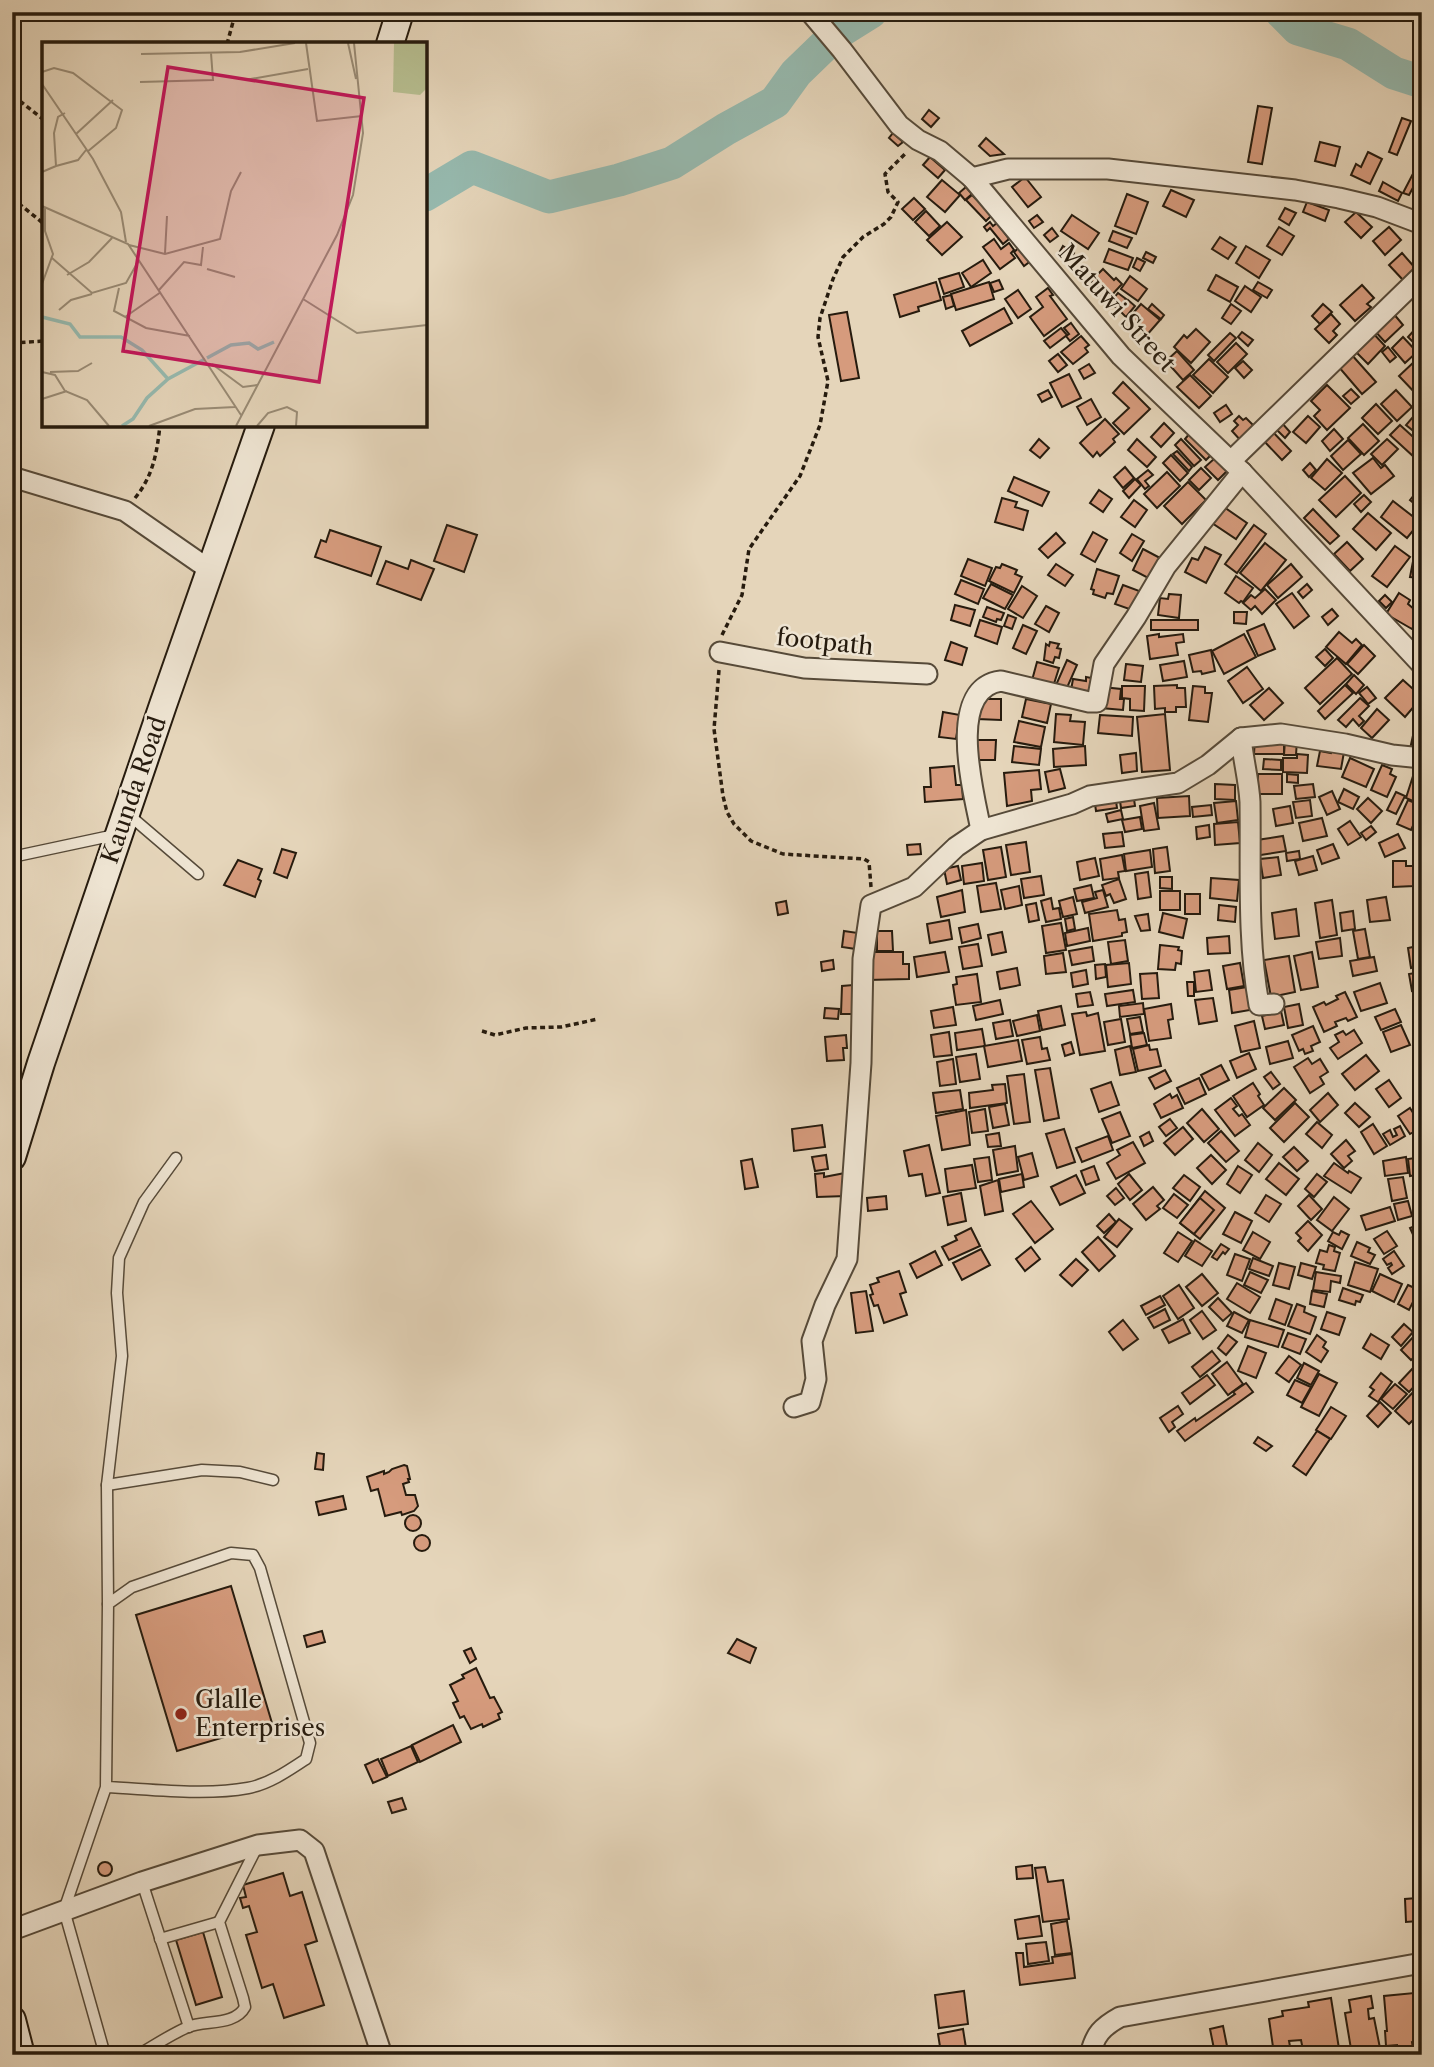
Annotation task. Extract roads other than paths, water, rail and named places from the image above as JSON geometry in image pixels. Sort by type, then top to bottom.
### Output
[{"type":"main road","points":[[391,42],[400,12]]},
{"type":"main road","name":"Kaunda Road","points":[[12,1157],[37,1074],[122,824],[260,427]]},
{"type":"main road","points":[[12,2020],[21,2055]]},
{"type":"street","name":"Matuwi Street","points":[[809,14],[842,50],[899,125],[918,140],[940,151],[972,178],[1121,356],[1237,466],[1420,663]]},
{"type":"street","points":[[972,178],[1008,169],[1108,169],[1295,190],[1377,207],[1422,224]]},
{"type":"street","points":[[981,830],[968,758],[968,720],[975,696],[982,687],[990,682],[1000,681],[1097,702],[1104,664],[1166,566],[1237,466],[1422,275]]},
{"type":"street","points":[[12,477],[125,511],[211,570]]},
{"type":"street","points":[[1420,663],[1422,639]]},
{"type":"street","name":"footpath","points":[[720,652],[804,668],[927,674]]},
{"type":"street","points":[[794,1407],[810,1402],[816,1379],[812,1341],[825,1305],[847,1259],[861,1063],[863,959],[871,905],[914,887],[956,847],[981,830],[1090,796],[1178,783],[1208,765],[1241,738],[1282,734],[1392,755],[1422,758]]},
{"type":"street","points":[[1241,738],[1250,799],[1249,892],[1252,960],[1259,1005],[1274,1004]]},
{"type":"street","points":[[12,1930],[142,1882],[258,1845],[300,1840],[314,1851],[382,2055]]},
{"type":"street","points":[[1090,2055],[1093,2040],[1100,2029],[1120,2017],[1422,1963]]},
{"type":"lane","points":[[12,857],[122,824],[198,874]]},
{"type":"lane","points":[[105,2055],[64,1910],[106,1787],[107,1485],[122,1356],[117,1293],[119,1258],[144,1202],[176,1158]]},
{"type":"lane","points":[[107,1485],[202,1470],[240,1472],[273,1480]]},
{"type":"lane","points":[[106,1787],[189,1791],[248,1788],[284,1774],[306,1759],[310,1742],[260,1568],[253,1555],[231,1553],[132,1587],[108,1604]]},
{"type":"lane","points":[[138,2055],[189,2026],[242,2014],[245,2007],[219,1922],[258,1845]]},
{"type":"lane","points":[[142,1882],[189,2026]]},
{"type":"lane","points":[[160,1939],[219,1922]]},
{"type":"waterway","points":[[839,32],[871,12]]},
{"type":"waterway","points":[[1281,12],[1298,29],[1348,44],[1394,73],[1422,82]]},
{"type":"waterway","points":[[427,194],[472,167],[549,197],[619,180],[672,163],[775,102],[796,73],[826,44]]},
{"type":"place","name":"Glalle Enterprises","points":[[181,1714]]}]
